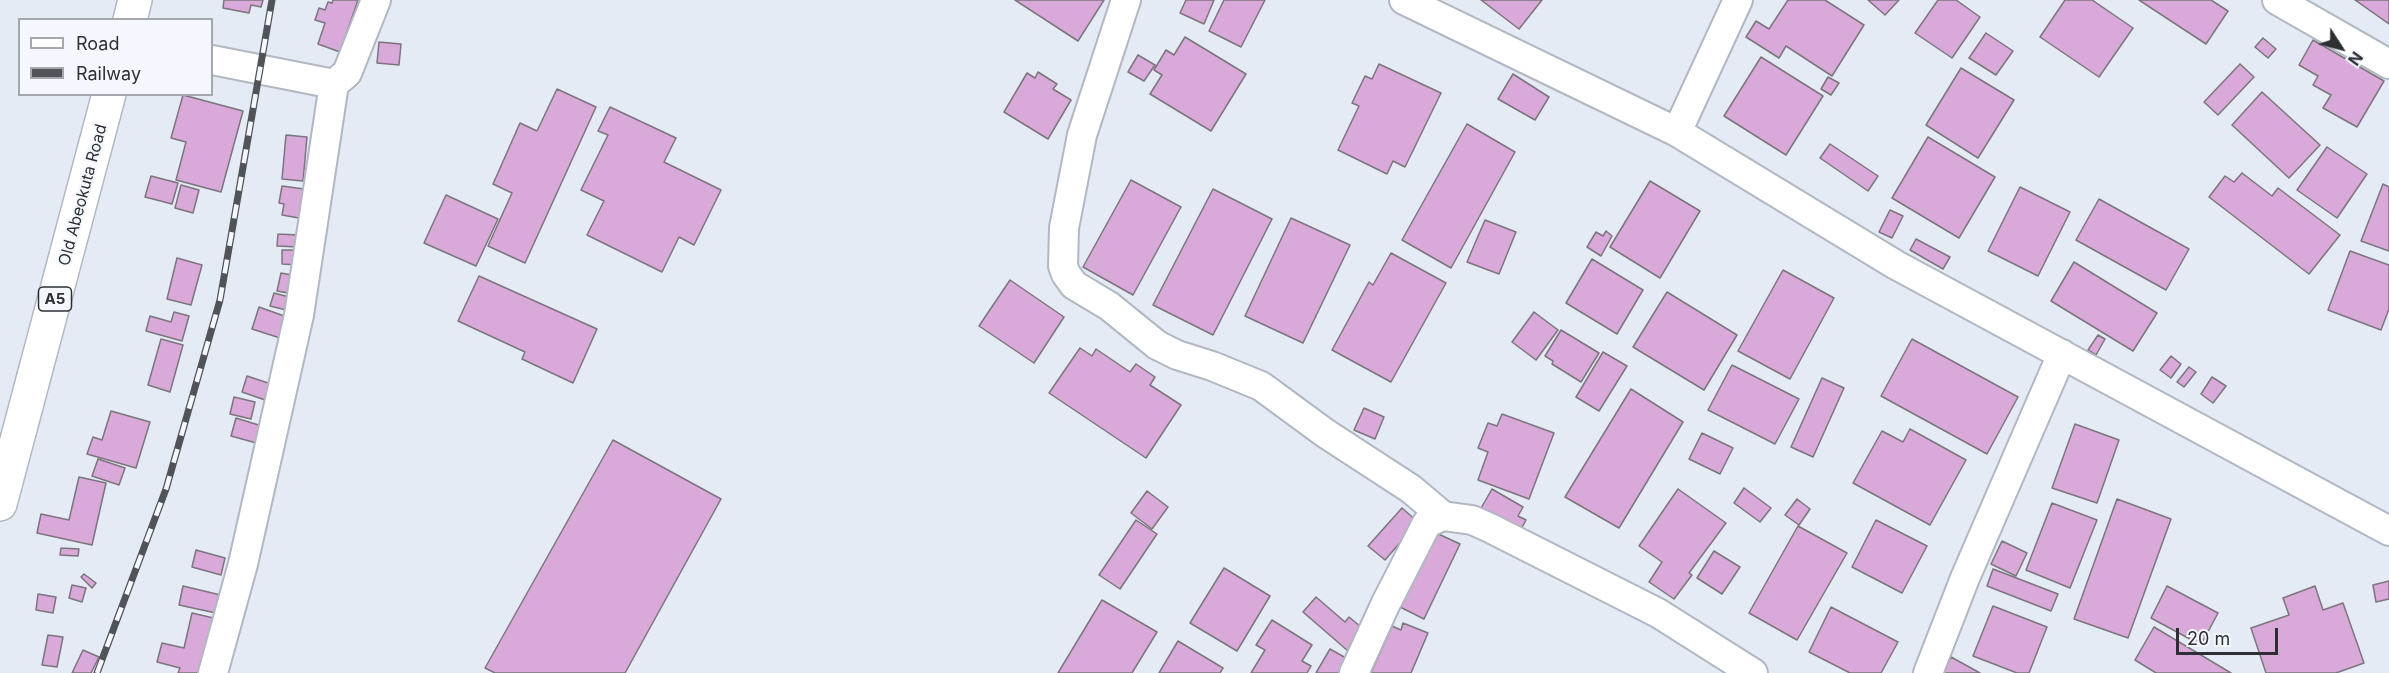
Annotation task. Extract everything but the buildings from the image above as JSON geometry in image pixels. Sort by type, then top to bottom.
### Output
[{"type":"highway","points":[[130,18],[135,0]]},
{"type":"highway","name":"Old Abeokuta Road","points":[[0,504],[108,96]]},
{"type":"street","points":[[213,673],[243,564],[298,315],[334,84],[347,73],[376,0]]},
{"type":"street","points":[[1126,0],[1082,135],[1064,228],[1063,266],[1066,274],[1074,285],[1109,306],[1157,345],[1177,355],[1212,366],[1260,386],[1325,433],[1411,489],[1443,516]]},
{"type":"street","points":[[1404,0],[1677,132],[1896,265],[2389,531]]},
{"type":"street","points":[[1677,132],[1738,0]]},
{"type":"street","points":[[2277,0],[2389,64]]},
{"type":"street","points":[[213,60],[334,84]]},
{"type":"street","points":[[1928,673],[1965,578],[2062,354]]},
{"type":"street","points":[[1354,673],[1386,603],[1427,523],[1443,516],[1472,520],[1522,544],[1658,613],[1753,673]]},
{"type":"railway","points":[[97,673],[166,489],[220,300],[272,0]]}]
